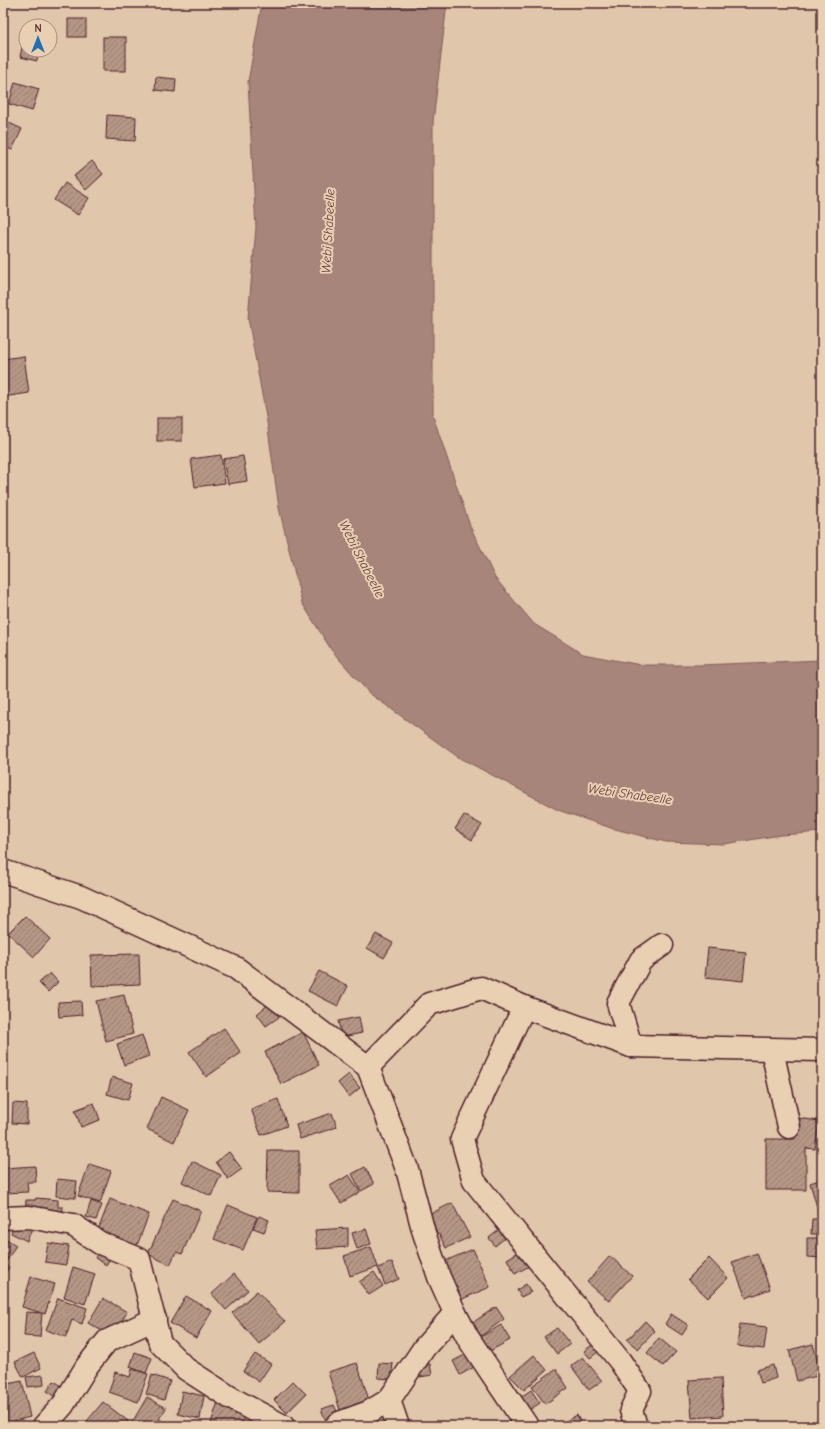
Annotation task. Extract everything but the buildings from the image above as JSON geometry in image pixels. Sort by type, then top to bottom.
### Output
[{"type":"street","points":[[3,871],[81,897],[236,968],[368,1068],[407,1169],[424,1233],[454,1312],[468,1338],[527,1426]]},
{"type":"street","points":[[631,1046],[618,1003],[641,960],[662,945]]},
{"type":"street","points":[[368,1068],[429,1004],[481,988],[524,1007],[631,1046],[822,1050]]},
{"type":"street","points":[[524,1007],[462,1139],[474,1181],[620,1360],[640,1391],[631,1410],[636,1426]]},
{"type":"street","points":[[772,1050],[789,1127]]},
{"type":"street","points":[[3,1218],[29,1217],[73,1225],[100,1243],[139,1259],[160,1343],[186,1369],[231,1398],[283,1426]]},
{"type":"street","points":[[336,1426],[339,1423],[369,1412],[389,1400],[424,1348],[454,1312]]},
{"type":"street","points":[[44,1426],[63,1405],[87,1366],[107,1341],[154,1319]]},
{"type":"street","points":[[389,1400],[398,1426]]},
{"type":"water","name":"Webi Shabeelle","points":[[262,3],[447,3],[433,122],[433,416],[470,526],[495,578],[534,624],[583,654],[641,665],[700,665],[822,660],[822,832],[781,835],[724,844],[666,842],[611,828],[558,810],[458,757],[369,693],[332,651],[302,603],[279,508],[267,422],[248,318],[256,228],[248,82]]}]
